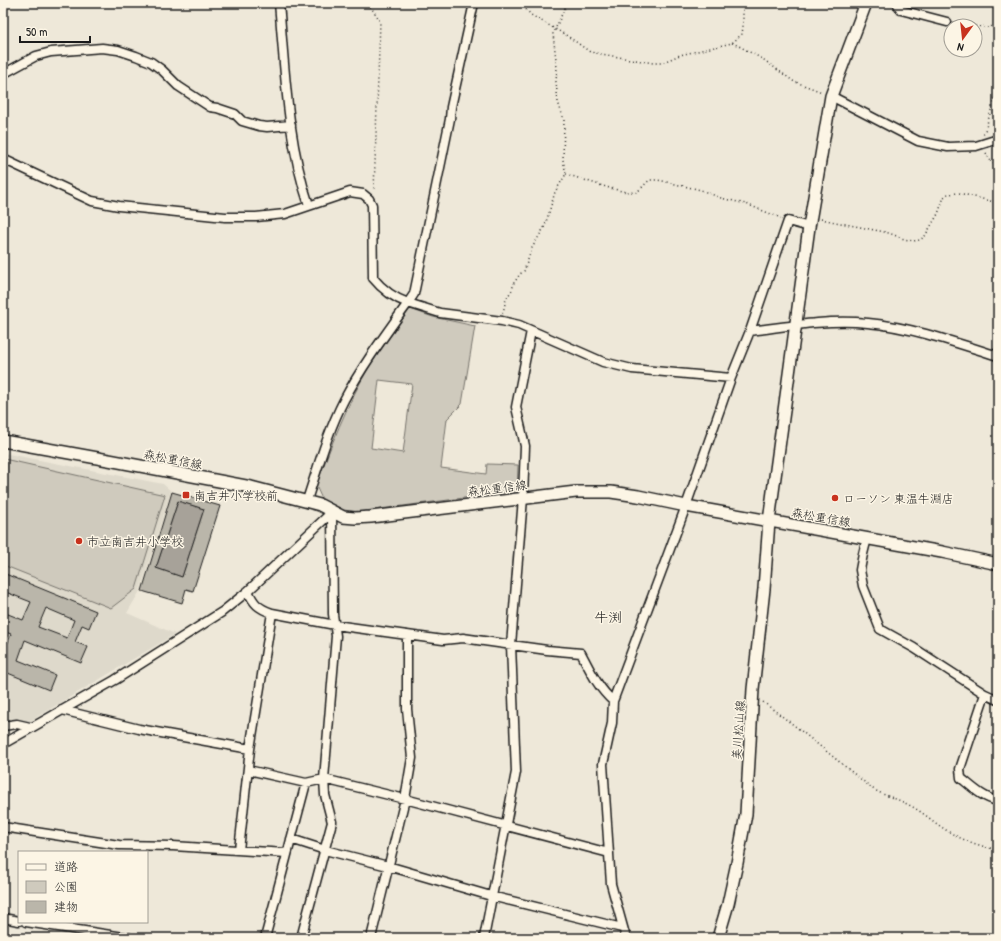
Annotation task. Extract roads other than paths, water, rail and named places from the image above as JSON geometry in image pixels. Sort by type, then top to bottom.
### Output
[{"type":"main road","name":"美川松山線","points":[[718,938],[728,904],[746,814],[753,696],[769,521],[809,221],[831,96],[866,3]]},
{"type":"main road","name":"森松重信線","points":[[3,441],[114,460],[250,487],[320,504],[343,517],[354,518],[576,492],[612,492],[867,538],[998,564]]},
{"type":"street","points":[[279,3],[291,125],[301,181],[309,205]]},
{"type":"street","points":[[307,500],[330,432],[343,401],[364,365],[414,294],[451,108],[474,3]]},
{"type":"street","points":[[897,3],[901,10],[943,21]]},
{"type":"street","points":[[3,74],[36,56],[52,52],[102,48],[118,50],[151,62],[162,70],[178,86],[203,103],[235,114],[242,121],[267,127],[291,125]]},
{"type":"street","points":[[831,96],[918,141],[948,147],[976,146],[998,139]]},
{"type":"street","points":[[3,159],[40,178],[92,201],[119,206],[226,217],[256,217],[285,214],[350,192],[363,194],[369,199],[372,205],[373,278],[381,288],[401,301],[440,313],[502,321],[519,325],[603,362],[632,369],[731,378]]},
{"type":"street","points":[[626,938],[611,884],[603,764],[612,723],[613,701],[686,506],[731,378],[750,331],[788,221],[809,221]]},
{"type":"street","points":[[750,331],[813,322],[868,323],[917,332],[998,356]]},
{"type":"street","points":[[484,938],[516,772],[511,645],[523,498],[525,446],[516,407],[531,330]]},
{"type":"street","points":[[3,744],[30,727],[115,680],[216,616],[248,591],[332,512]]},
{"type":"street","points":[[301,938],[332,822],[325,795],[324,779],[336,636],[333,614],[332,512]]},
{"type":"street","points":[[867,538],[860,570],[863,586],[880,630],[914,648],[985,694],[998,700]]},
{"type":"street","points":[[248,591],[254,604],[264,610],[272,613],[335,625],[443,640],[463,638],[581,653],[595,679],[613,701]]},
{"type":"street","points":[[239,850],[250,749],[272,613]]},
{"type":"street","points":[[371,938],[405,799],[412,758],[407,710],[407,635]]},
{"type":"street","points":[[985,694],[960,769],[961,778],[978,792],[988,798],[998,801]]},
{"type":"street","points":[[62,710],[139,729],[250,749]]},
{"type":"street","points":[[3,726],[17,724],[30,727]]},
{"type":"street","points":[[248,770],[306,783],[324,779],[506,825],[609,853]]},
{"type":"street","points":[[265,938],[306,783]]},
{"type":"street","points":[[3,827],[119,845],[239,850],[287,854]]},
{"type":"street","points":[[291,839],[325,850],[388,866],[491,896],[622,928]]},
{"type":"street","points":[[3,918],[18,921]]},
{"type":"street","points":[[32,923],[130,938]]},
{"type":"place","name":"南吉井小学校前","points":[[186,495]]},
{"type":"place","name":"ローソン 東温牛淵店","points":[[835,498]]},
{"type":"place","name":"市立南吉井小学校","points":[[79,541]]},
{"type":"district","name":"牛渕","points":[[608,616]]}]
